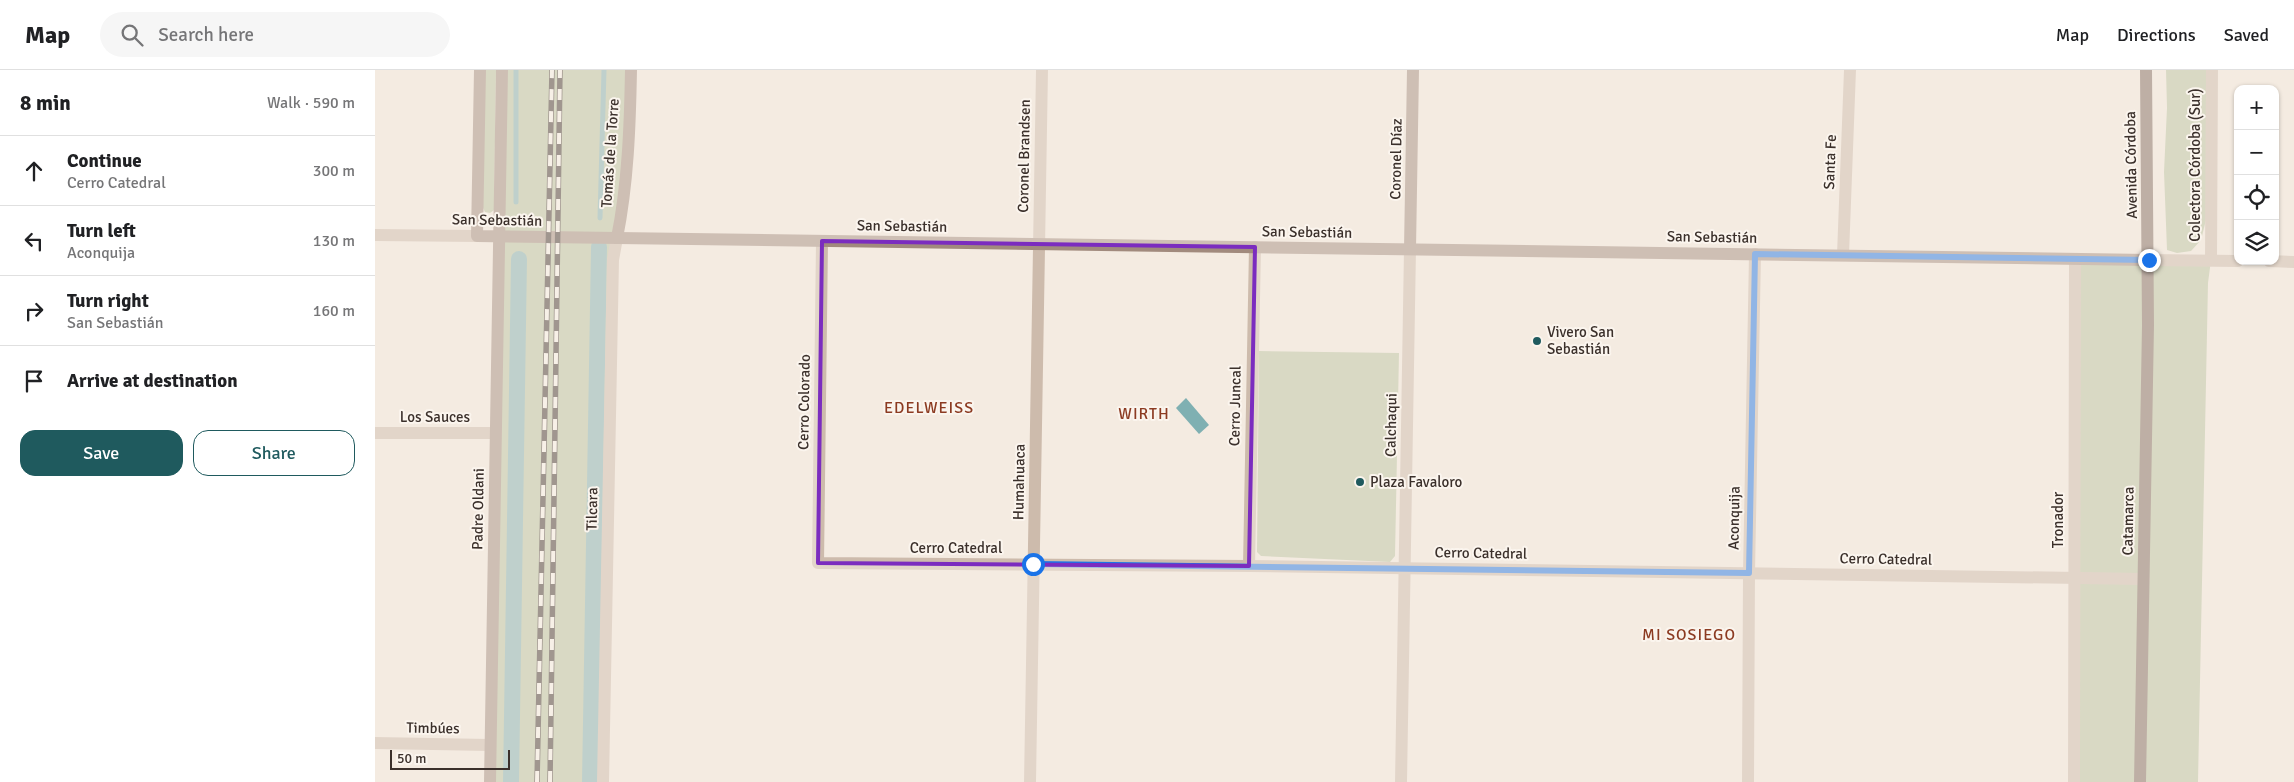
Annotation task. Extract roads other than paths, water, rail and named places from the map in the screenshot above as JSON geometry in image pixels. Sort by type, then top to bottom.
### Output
[{"type":"main road","points":[[477,236],[480,70]]},
{"type":"main road","name":"Padre Oldani","points":[[490,782],[502,70]]},
{"type":"main road","name":"Tomás de la Torre","points":[[617,238],[623,206],[631,116],[631,70]]},
{"type":"main road","name":"Coronel Díaz","points":[[1410,249],[1413,70]]},
{"type":"main road","name":"Avenida Córdoba","points":[[2146,70],[2149,260]]},
{"type":"main road","name":"San Sebastián","points":[[477,236],[2149,260]]},
{"type":"main road","name":"Catamarca","points":[[2140,782],[2149,260]]},
{"type":"street","name":"Coronel Brandsen","points":[[1039,243],[1042,70]]},
{"type":"street","name":"Santa Fe","points":[[1843,256],[1850,70]]},
{"type":"street","name":"Colectora Córdoba (Sur)","points":[[2211,260],[2212,70]]},
{"type":"street","name":"San Sebastián","points":[[375,235],[477,236]]},
{"type":"street","name":"Tilcara","points":[[603,782],[613,260],[617,238]]},
{"type":"street","name":"Cerro Colorado","points":[[818,563],[822,241]]},
{"type":"street","name":"Humahuaca","points":[[1030,782],[1039,243]]},
{"type":"street","name":"Cerro Juncal","points":[[1249,566],[1255,247]]},
{"type":"street","name":"Calchaqui","points":[[1401,782],[1410,249]]},
{"type":"street","name":"Aconquija","points":[[1749,782],[1749,573],[1755,254]]},
{"type":"street","name":"Tronador","points":[[2074,782],[2075,259]]},
{"type":"street","name":"San Sebastián","points":[[2149,260],[2234,261]]},
{"type":"street","points":[[2279,261],[2294,262]]},
{"type":"street","name":"Los Sauces","points":[[375,433],[496,433]]},
{"type":"street","name":"Cerro Catedral","points":[[818,563],[1249,566],[2144,579]]},
{"type":"street","name":"Timbúes","points":[[375,743],[491,745]]},
{"type":"water","points":[[1186,398],[1209,425],[1199,434],[1176,408]]},
{"type":"waterway","points":[[516,70],[516,202]]},
{"type":"waterway","points":[[600,218],[604,70]]},
{"type":"waterway","points":[[590,782],[599,247]]},
{"type":"waterway","points":[[511,782],[519,259]]},
{"type":"railway","points":[[537,782],[552,70]]},
{"type":"railway","points":[[550,782],[560,70]]},
{"type":"place","name":"Vivero San Sebastián","points":[[1537,341]]},
{"type":"place","name":"Plaza Favaloro","points":[[1360,482]]},
{"type":"district","name":"EDELWEISS","points":[[929,407]]},
{"type":"district","name":"WIRTH","points":[[1144,413]]},
{"type":"district","name":"MI SOSIEGO","points":[[1689,634]]}]
